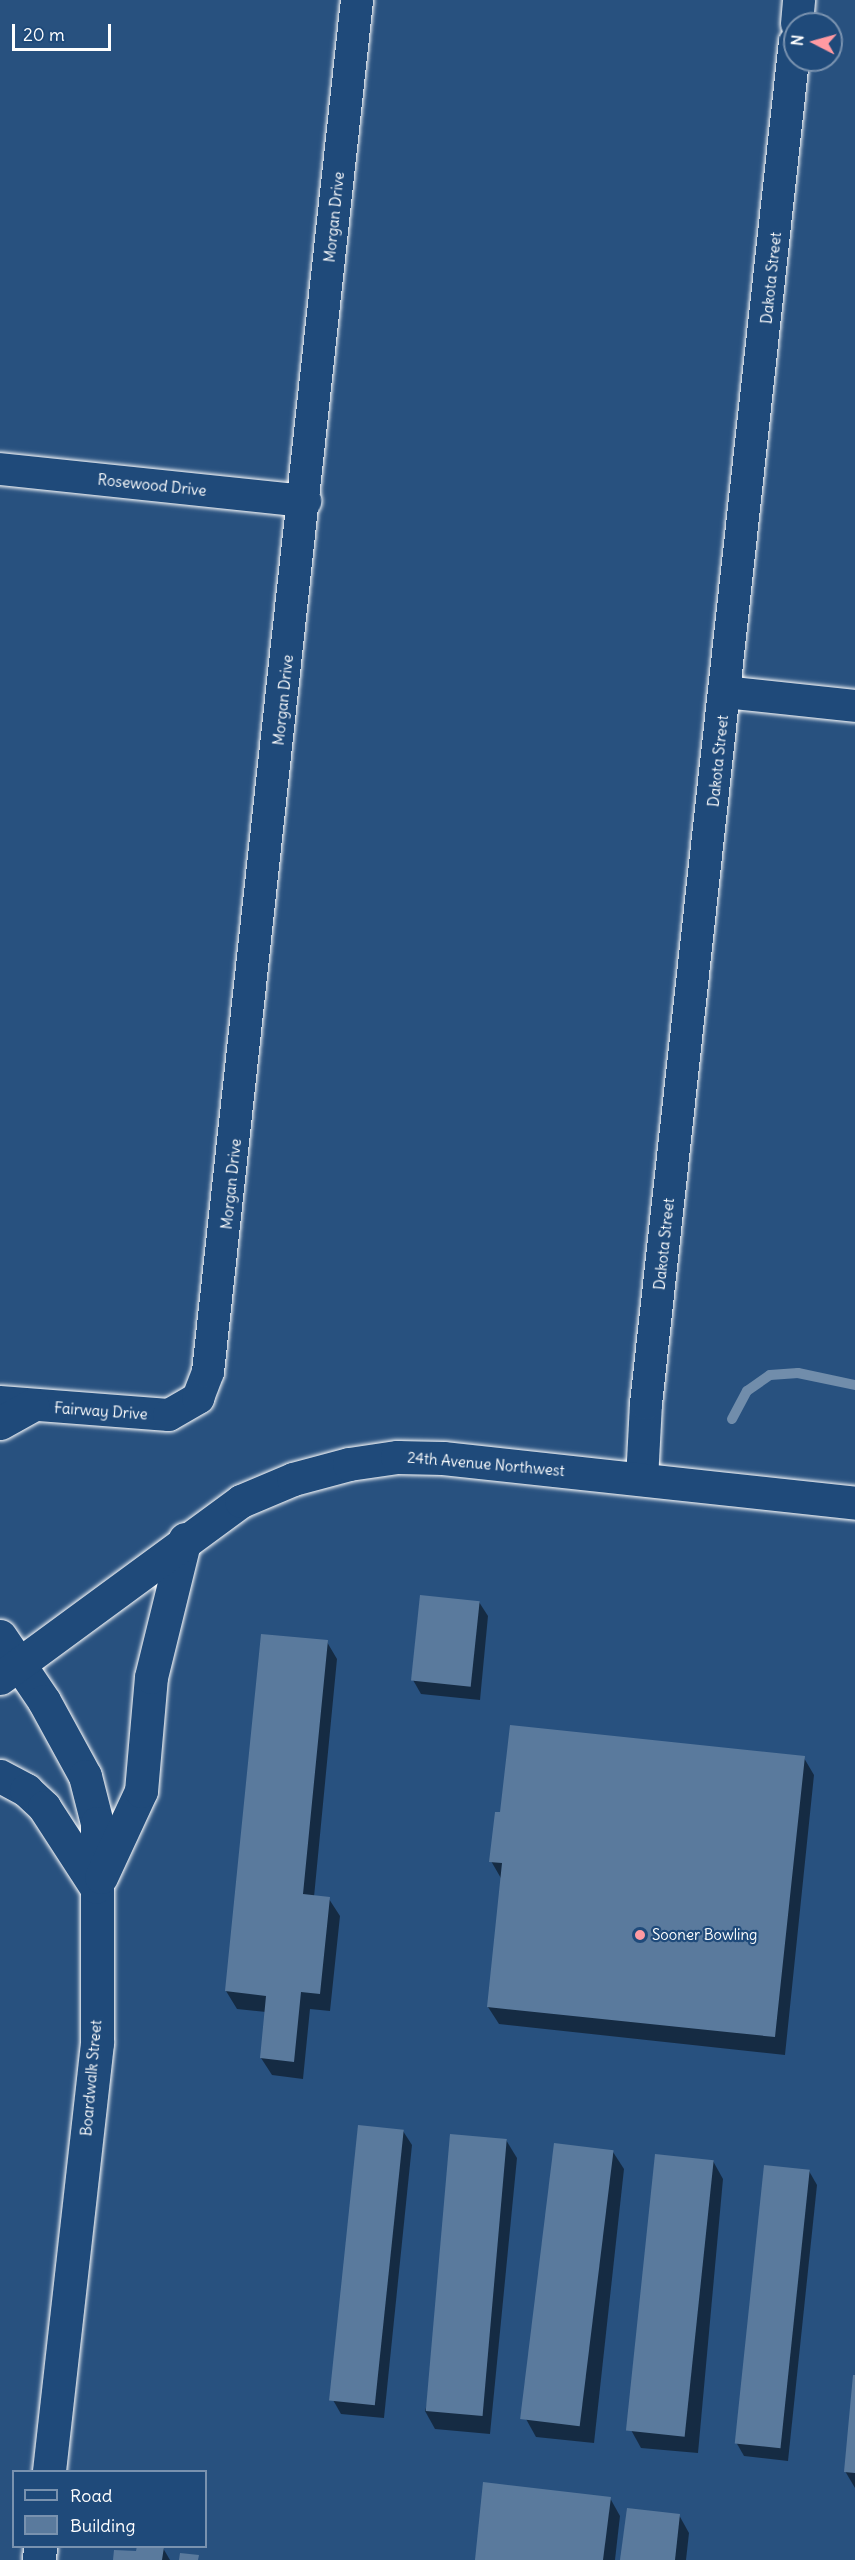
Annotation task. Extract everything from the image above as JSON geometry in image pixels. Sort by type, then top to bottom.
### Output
[{"type":"street","name":"Morgan Drive","points":[[198,1398],[213,1348],[357,0]]},
{"type":"street","name":"Dakota Street","points":[[642,1480],[646,1404],[792,72]]},
{"type":"street","name":"Rosewood Drive","points":[[0,469],[305,501]]},
{"type":"street","points":[[725,692],[855,706]]},
{"type":"street","name":"Fairway Drive","points":[[0,1402],[170,1414],[198,1398]]},
{"type":"street","points":[[0,1424],[32,1405]]},
{"type":"street","name":"24th Avenue Northwest","points":[[10,1670],[120,1593],[184,1539],[241,1501],[292,1479],[397,1456],[855,1503]]},
{"type":"street","points":[[96,1887],[141,1791],[151,1677],[184,1539]]},
{"type":"street","name":"Boardwalk Street","points":[[0,1636],[10,1670],[76,1759],[92,1796],[97,1823],[97,2043],[49,2470]]},
{"type":"street","points":[[0,1776],[26,1790],[58,1824],[96,1887]]},
{"type":"building","points":[[420,1595],[480,1601],[471,1687],[411,1681]]},
{"type":"building","points":[[261,1634],[328,1640],[303,1894],[330,1897],[320,1994],[301,1992],[294,2062],[260,2058],[266,1996],[225,1991]]},
{"type":"building","name":"Sooner Bowling","points":[[510,1725],[805,1756],[775,2037],[487,2007],[502,1863],[489,1862],[495,1812],[500,1812]]},
{"type":"building","points":[[358,2125],[404,2130],[375,2405],[329,2400]]},
{"type":"building","points":[[450,2134],[507,2139],[483,2416],[426,2411]]},
{"type":"building","points":[[554,2143],[614,2150],[580,2426],[520,2419]]},
{"type":"building","points":[[655,2154],[714,2160],[685,2437],[626,2430]]},
{"type":"building","points":[[764,2165],[810,2170],[780,2448],[735,2443]]},
{"type":"building","points":[[853,2375],[855,2375],[855,2473],[844,2472]]},
{"type":"building","points":[[483,2482],[611,2497],[603,2560],[475,2560]]},
{"type":"building","points":[[627,2508],[680,2514],[675,2560],[620,2560]]},
{"type":"building","points":[[137,2548],[164,2548],[162,2560],[113,2560],[114,2550],[136,2551]]},
{"type":"building","points":[[180,2553],[199,2555],[198,2560],[179,2560]]},
{"type":"waterway","points":[[732,1419],[747,1391],[770,1375],[798,1373],[855,1385]]},
{"type":"place","name":"Sooner Bowling","points":[[640,1935]]}]
